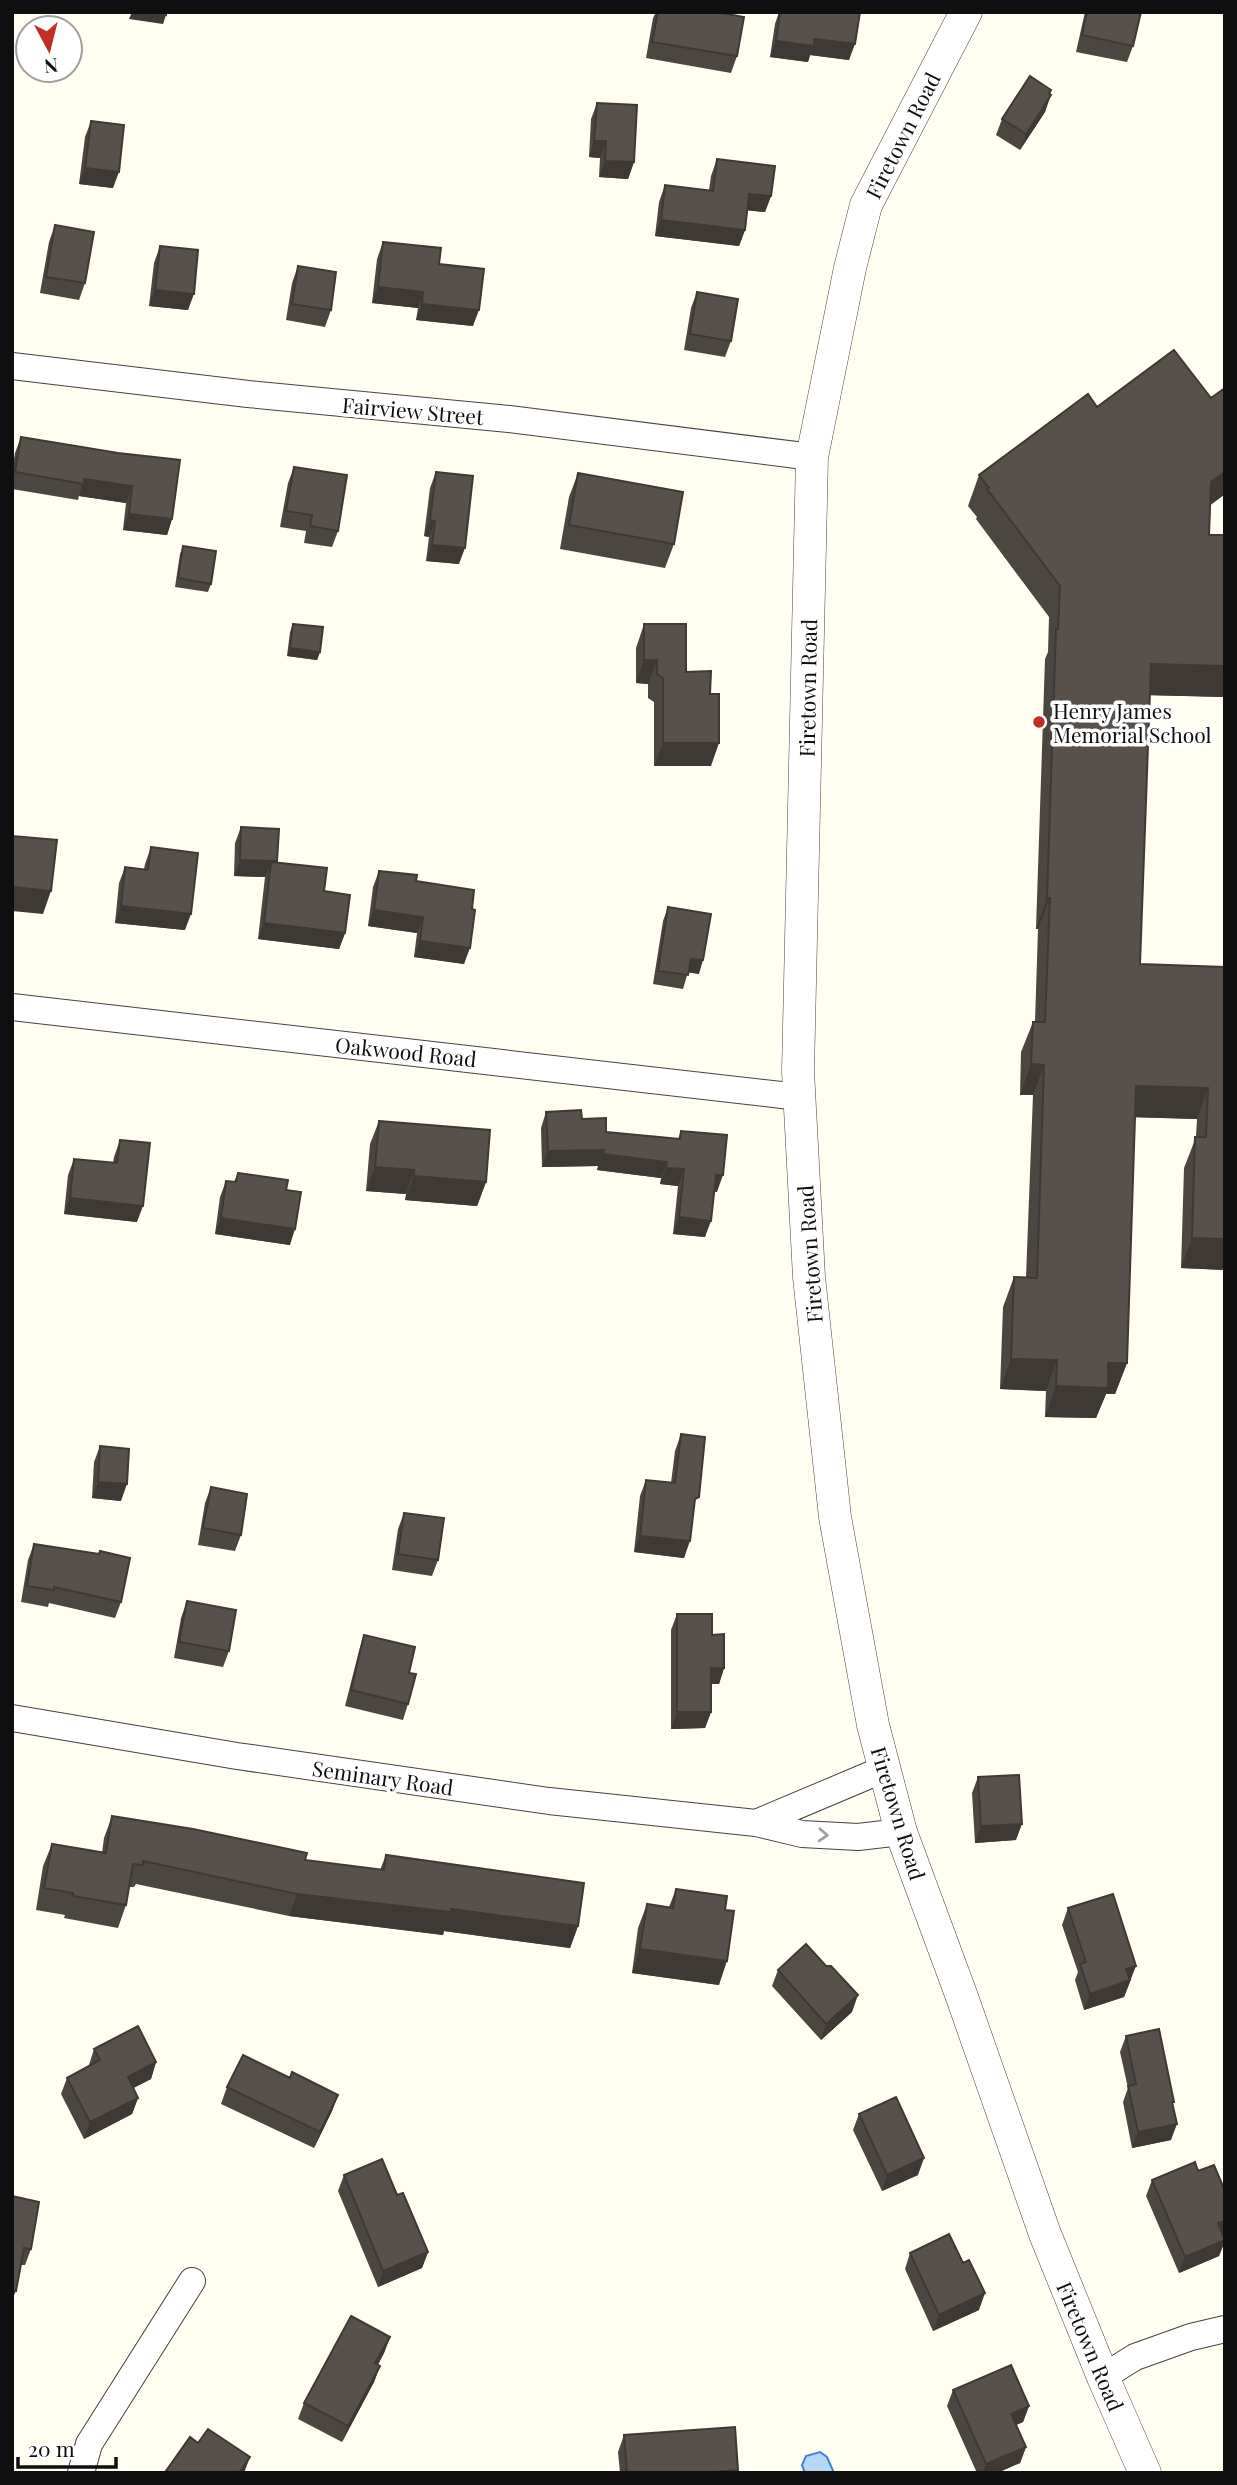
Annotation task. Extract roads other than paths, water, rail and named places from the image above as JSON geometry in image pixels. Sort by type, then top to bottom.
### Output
[{"type":"street","name":"Firetown Road","points":[[966,12],[866,205],[850,268],[813,457],[808,708],[803,808],[799,1097],[809,1276],[835,1517],[873,1725],[901,1832],[1045,2234],[1102,2377],[1145,2473]]},
{"type":"street","name":"Fairview Street","points":[[12,366],[248,394],[509,419],[813,457]]},
{"type":"street","name":"Oakwood Road","points":[[12,1007],[799,1097]]},
{"type":"street","name":"Seminary Road","points":[[12,1718],[237,1756],[535,1799],[756,1823],[802,1834],[858,1837],[901,1832]]},
{"type":"street","name":"Seminary Road","points":[[756,1823],[884,1769]]},
{"type":"street","points":[[81,2473],[89,2444],[192,2281]]},
{"type":"street","points":[[1102,2377],[1135,2357],[1191,2337],[1225,2329]]},
{"type":"water","points":[[820,2452],[827,2457],[834,2473],[805,2473],[802,2465],[806,2456]]},
{"type":"place","name":"Henry James Memorial School","points":[[1039,722]]}]
